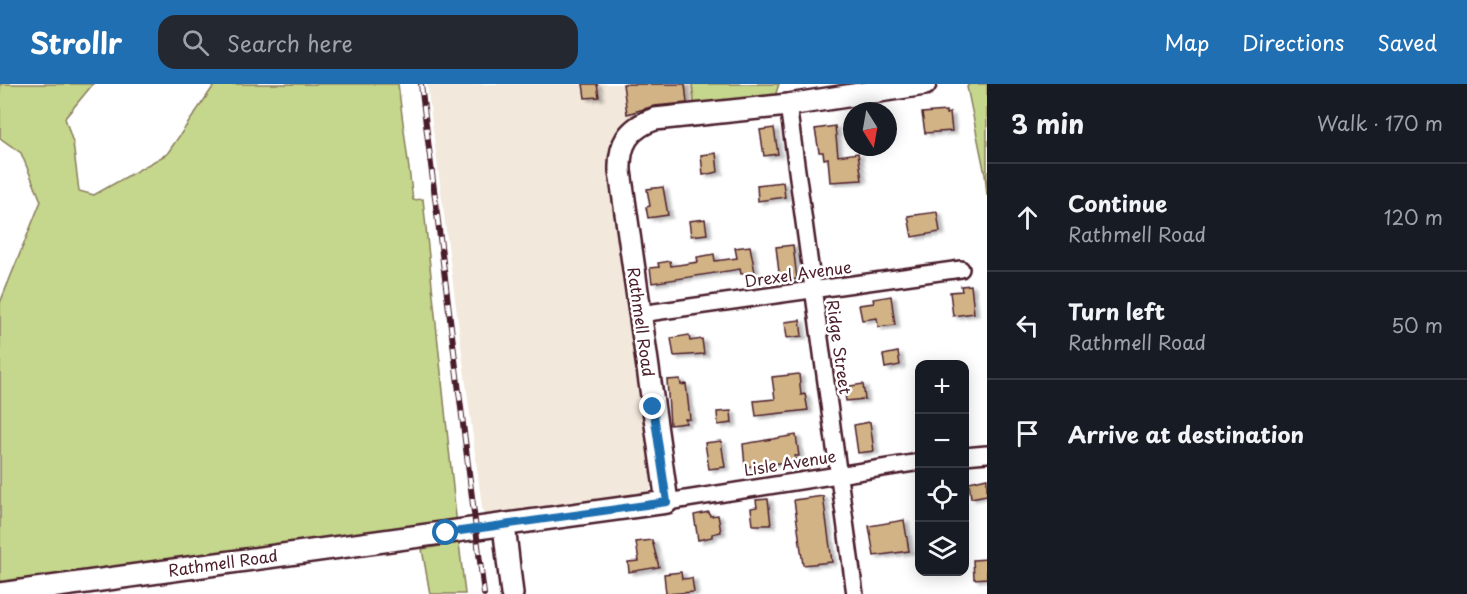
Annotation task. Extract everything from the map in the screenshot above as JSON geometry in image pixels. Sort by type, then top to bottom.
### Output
[{"type":"street","name":"Rathmell Road","points":[[0,594],[66,589],[667,502],[620,171],[619,154],[625,138],[638,126],[655,119],[788,105],[925,84]]},
{"type":"street","name":"Ridge Street","points":[[788,105],[855,594]]},
{"type":"street","name":"Drexel Avenue","points":[[640,314],[961,269]]},
{"type":"street","points":[[969,456],[987,454]]},
{"type":"street","name":"Lisle Avenue","points":[[667,502],[915,463]]},
{"type":"street","points":[[504,525],[512,594]]},
{"type":"shaded area","points":[[427,84],[692,84],[695,109],[615,146],[656,478],[650,489],[633,501],[484,522]]},
{"type":"green space","points":[[0,84],[93,84],[65,118],[73,143],[79,191],[94,195],[167,154],[215,84],[398,84],[413,200],[423,199],[457,526],[0,587],[0,303],[41,201],[21,153],[0,138]]},
{"type":"green space","points":[[692,84],[779,84],[774,99],[695,109]]},
{"type":"green space","points":[[969,84],[987,84],[987,196],[985,174],[967,87]]},
{"type":"green space","points":[[459,543],[465,594],[430,594],[422,549]]},
{"type":"building","points":[[583,84],[597,84],[599,97],[585,98]]},
{"type":"building","points":[[623,84],[685,84],[687,103],[654,106],[627,114]]},
{"type":"building","points":[[946,111],[946,114],[950,113],[952,131],[925,133],[922,113]]},
{"type":"building","points":[[835,126],[838,156],[858,156],[862,180],[830,182],[828,158],[824,159],[823,152],[819,152],[815,129]]},
{"type":"building","points":[[774,128],[778,154],[764,156],[760,130]]},
{"type":"building","points":[[716,153],[718,172],[703,175],[701,155]]},
{"type":"building","points":[[783,182],[785,197],[758,201],[757,185]]},
{"type":"building","points":[[663,187],[668,215],[648,218],[646,207],[650,206],[647,189]]},
{"type":"building","points":[[937,212],[940,232],[912,237],[908,216]]},
{"type":"building","points":[[705,219],[707,234],[691,236],[689,221]]},
{"type":"building","points":[[793,245],[797,279],[780,281],[776,247]]},
{"type":"building","points":[[750,246],[755,272],[741,274],[740,269],[652,283],[650,268],[659,267],[658,263],[670,261],[671,266],[698,262],[697,257],[714,254],[715,261],[737,258],[735,248]]},
{"type":"building","points":[[971,285],[974,313],[953,316],[950,292],[962,291],[961,286]]},
{"type":"building","points":[[891,296],[895,325],[878,327],[877,318],[862,320],[859,305],[874,303],[873,299]]},
{"type":"building","points":[[800,320],[802,336],[787,338],[785,322]]},
{"type":"building","points":[[689,335],[690,341],[702,339],[704,354],[674,356],[671,338]]},
{"type":"building","points":[[898,352],[900,365],[885,368],[883,355]]},
{"type":"building","points":[[799,374],[801,395],[805,394],[808,410],[756,416],[754,401],[775,399],[772,377]]},
{"type":"building","points":[[680,379],[681,385],[686,384],[690,419],[685,419],[686,423],[670,425],[667,380]]},
{"type":"building","points":[[863,384],[865,399],[846,401],[844,387]]},
{"type":"building","points":[[731,411],[732,423],[718,425],[717,412]]},
{"type":"building","points":[[870,422],[874,451],[858,453],[854,425]]},
{"type":"building","points":[[796,435],[799,456],[795,456],[796,461],[745,467],[743,444]]},
{"type":"building","points":[[721,441],[725,467],[709,469],[705,443]]},
{"type":"building","points":[[987,478],[987,495],[971,498],[969,482]]},
{"type":"building","points":[[823,496],[832,562],[803,565],[794,500]]},
{"type":"building","points":[[768,499],[771,525],[753,525],[751,508],[757,507],[756,500]]},
{"type":"building","points":[[709,512],[710,516],[718,515],[721,532],[698,540],[694,515]]},
{"type":"building","points":[[904,520],[909,551],[874,556],[869,526]]},
{"type":"building","points":[[652,540],[659,567],[629,572],[628,562],[639,561],[636,542]]},
{"type":"building","points":[[987,559],[987,578],[974,579],[973,560]]},
{"type":"building","points":[[681,572],[682,579],[692,578],[694,592],[666,594],[664,574]]},
{"type":"railway","points":[[421,84],[484,594]]},
{"type":"route","points":[[446,533],[667,502],[653,407]]}]
